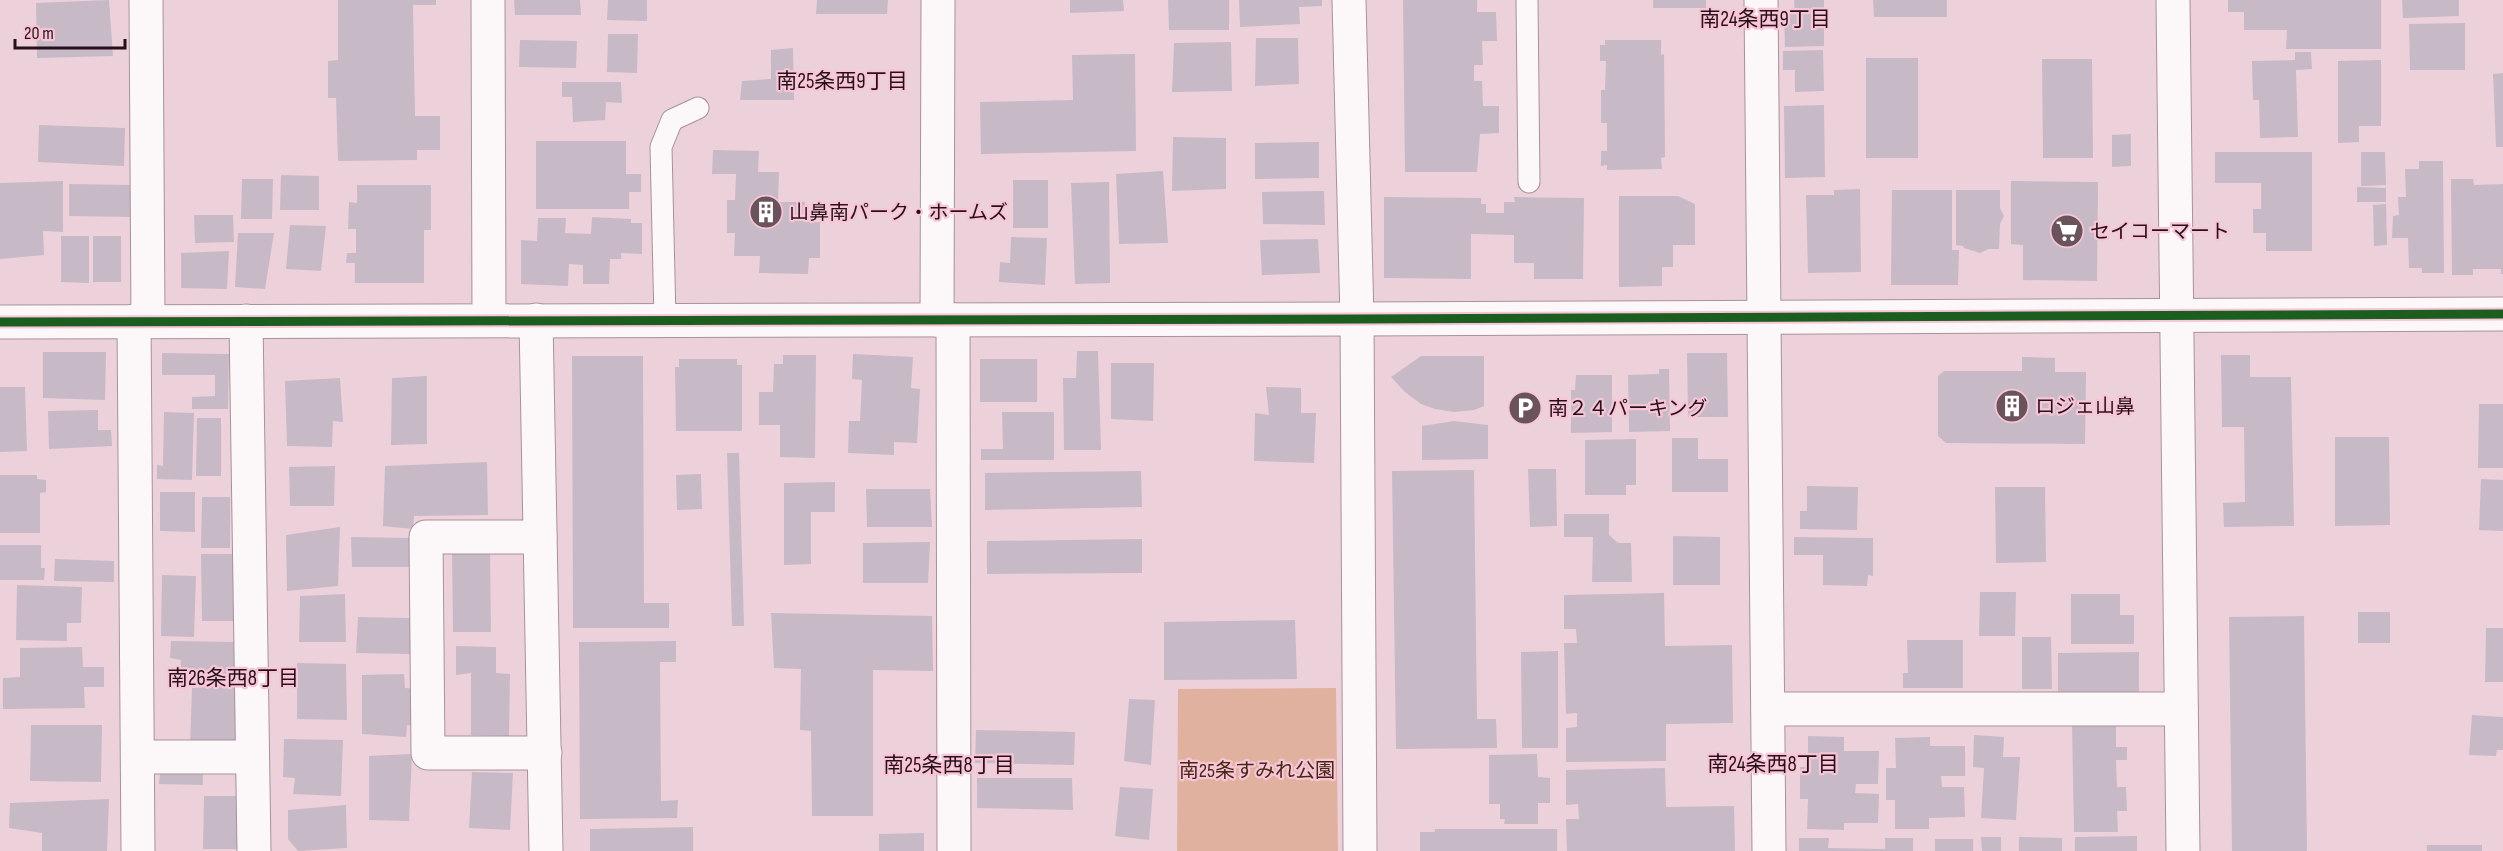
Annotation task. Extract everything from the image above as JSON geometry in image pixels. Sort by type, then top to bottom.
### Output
[{"type":"street","points":[[138,851],[141,321],[146,0]]},
{"type":"street","points":[[488,0],[489,320]]},
{"type":"street","points":[[938,0],[954,851]]},
{"type":"street","points":[[1349,0],[1357,319],[1360,851]]},
{"type":"street","points":[[1761,0],[1769,851]]},
{"type":"street","points":[[2173,0],[2183,851]]},
{"type":"street","points":[[0,322],[2503,314]]},
{"type":"street","points":[[536,320],[546,851]]},
{"type":"street","points":[[246,321],[254,851]]},
{"type":"street","points":[[540,537],[426,537],[428,753],[544,753]]},
{"type":"street","points":[[1768,709],[2181,709]]},
{"type":"street","points":[[138,757],[252,757]]},
{"type":"lane","points":[[1527,0],[1529,183]]},
{"type":"lane","points":[[664,320],[661,147],[672,120],[698,108]]},
{"type":"green space","name":"南25条すみれ公園","points":[[1336,688],[1338,851],[1177,851],[1178,689]]},
{"type":"building","points":[[109,0],[113,56],[37,58],[36,3]]},
{"type":"building","points":[[338,0],[436,0],[436,5],[413,5],[415,116],[440,116],[440,150],[417,150],[417,160],[338,161],[336,98],[328,98],[328,61],[338,60]]},
{"type":"building","points":[[514,0],[580,0],[581,15],[515,15]]},
{"type":"building","points":[[608,0],[647,0],[647,21],[607,20]]},
{"type":"building","points":[[817,0],[888,0],[887,14],[816,14]]},
{"type":"building","points":[[1070,0],[1123,0],[1124,11],[1070,13]]},
{"type":"building","points":[[1168,0],[1229,0],[1229,30],[1169,30]]},
{"type":"building","points":[[1239,0],[1322,0],[1322,6],[1299,7],[1300,24],[1240,27]]},
{"type":"building","points":[[1403,0],[1477,0],[1477,12],[1496,12],[1497,41],[1482,41],[1483,65],[1474,65],[1474,81],[1482,81],[1483,106],[1499,106],[1499,133],[1480,134],[1477,172],[1405,172]]},
{"type":"building","points":[[1653,0],[1706,0],[1706,8],[1653,8]]},
{"type":"building","points":[[1794,0],[1824,0],[1824,46],[1785,47],[1784,14],[1795,14]]},
{"type":"building","points":[[1873,0],[1947,0],[1947,17],[1874,17]]},
{"type":"building","points":[[2228,0],[2381,0],[2381,49],[2286,49],[2287,30],[2244,30],[2244,12],[2228,12]]},
{"type":"building","points":[[2402,0],[2459,0],[2459,16],[2403,18]]},
{"type":"building","points":[[2465,23],[2465,70],[2410,70],[2409,24]]},
{"type":"building","points":[[608,34],[638,34],[637,73],[607,72]]},
{"type":"building","points":[[1256,38],[1298,38],[1299,84],[1255,86]]},
{"type":"building","points":[[520,40],[577,41],[576,68],[519,67]]},
{"type":"building","points":[[1605,40],[1661,40],[1661,55],[1664,54],[1665,157],[1661,158],[1662,169],[1607,170],[1607,165],[1601,166],[1601,151],[1607,151],[1607,123],[1601,123],[1601,90],[1605,90],[1606,61],[1600,61],[1600,45],[1605,45]]},
{"type":"building","points":[[1231,42],[1232,91],[1172,92],[1174,43]]},
{"type":"building","points":[[793,48],[794,100],[740,100],[742,81],[771,79],[771,50]]},
{"type":"building","points":[[1823,50],[1824,91],[1795,92],[1795,70],[1783,70],[1783,51]]},
{"type":"building","points":[[2295,52],[2311,52],[2312,69],[2296,70],[2298,137],[2260,138],[2259,100],[2253,100],[2252,61],[2295,60]]},
{"type":"building","points":[[1135,54],[1136,151],[981,154],[980,102],[1073,100],[1072,55]]},
{"type":"building","points":[[1866,58],[1918,58],[1918,158],[1866,158]]},
{"type":"building","points":[[2042,59],[2092,59],[2093,158],[2043,158]]},
{"type":"building","points":[[2381,60],[2381,126],[2359,126],[2359,142],[2338,143],[2338,61]]},
{"type":"building","points":[[2503,73],[2503,147],[2496,147],[2493,74]]},
{"type":"building","points":[[562,82],[621,82],[622,103],[606,102],[605,120],[573,122],[572,97],[562,97]]},
{"type":"building","points":[[1824,105],[1825,177],[1785,178],[1784,106]]},
{"type":"building","points":[[39,125],[125,128],[124,166],[38,162]]},
{"type":"building","points":[[2131,134],[2131,166],[2112,167],[2112,135]]},
{"type":"building","points":[[1173,137],[1226,138],[1226,189],[1172,191]]},
{"type":"building","points":[[536,141],[626,141],[626,174],[641,174],[641,192],[629,192],[629,209],[536,209]]},
{"type":"building","points":[[1319,142],[1319,178],[1255,179],[1255,143]]},
{"type":"building","name":"山鼻南パーク・ホームズ","points":[[713,150],[759,151],[758,172],[779,172],[778,202],[805,202],[805,222],[820,222],[820,258],[809,258],[808,274],[759,273],[760,256],[734,256],[735,233],[727,233],[727,200],[735,200],[736,174],[712,174]]},
{"type":"building","points":[[2215,152],[2312,152],[2312,251],[2266,251],[2266,233],[2253,233],[2253,209],[2261,209],[2261,183],[2215,183]]},
{"type":"building","points":[[2361,152],[2385,152],[2386,185],[2361,186]]},
{"type":"building","points":[[2419,161],[2443,161],[2444,273],[2422,273],[2422,268],[2409,268],[2408,238],[2392,238],[2393,216],[2399,215],[2398,197],[2406,197],[2405,169],[2419,169]]},
{"type":"building","points":[[1163,171],[1168,243],[1119,244],[1116,174]]},
{"type":"building","points":[[281,175],[319,176],[319,210],[280,210]]},
{"type":"building","points":[[242,179],[273,179],[272,219],[241,219]]},
{"type":"building","points":[[2451,179],[2473,179],[2474,185],[2503,184],[2503,274],[2501,274],[2501,269],[2473,269],[2473,275],[2452,275]]},
{"type":"building","points":[[1013,180],[1048,180],[1048,228],[1013,228]]},
{"type":"building","points":[[63,181],[63,232],[43,231],[44,255],[0,259],[0,183]]},
{"type":"building","points":[[2011,181],[2098,182],[2097,281],[2023,280],[2023,245],[2011,244]]},
{"type":"building","points":[[1109,182],[1110,283],[1075,284],[1071,183]]},
{"type":"building","points":[[69,184],[131,185],[131,217],[69,216]]},
{"type":"building","points":[[357,185],[431,185],[431,230],[424,230],[424,283],[355,283],[355,263],[346,263],[347,253],[356,253],[356,229],[348,229],[349,202],[357,203]]},
{"type":"building","points":[[2357,187],[2386,188],[2386,202],[2357,202]]},
{"type":"building","points":[[1860,189],[1861,272],[1808,273],[1806,195],[1834,195],[1834,190]]},
{"type":"building","points":[[1892,190],[1952,190],[1952,250],[1959,250],[1958,285],[1891,285]]},
{"type":"building","points":[[1956,190],[2000,190],[2000,208],[2004,216],[2000,224],[1999,249],[1989,249],[1980,253],[1956,245]]},
{"type":"building","points":[[1324,191],[1325,225],[1263,224],[1262,192]]},
{"type":"building","points":[[1619,196],[1678,196],[1695,204],[1695,245],[1673,245],[1673,267],[1662,267],[1662,286],[1619,287]]},
{"type":"building","points":[[1384,197],[1481,198],[1481,204],[1486,204],[1486,213],[1504,213],[1504,202],[1515,202],[1514,197],[1584,198],[1583,279],[1534,279],[1534,263],[1514,263],[1514,235],[1471,234],[1471,279],[1384,278]]},
{"type":"building","points":[[2386,204],[2387,245],[2374,246],[2373,205]]},
{"type":"building","points":[[194,215],[233,215],[234,242],[195,243]]},
{"type":"building","points":[[592,217],[631,219],[631,223],[642,223],[642,254],[621,253],[621,259],[610,259],[609,284],[583,284],[583,265],[569,264],[568,286],[521,284],[521,240],[537,241],[538,218],[566,218],[565,233],[591,234]]},
{"type":"building","points":[[290,225],[326,226],[321,271],[286,269]]},
{"type":"building","points":[[238,233],[274,233],[265,289],[235,287]]},
{"type":"building","points":[[61,236],[89,236],[89,283],[61,282]]},
{"type":"building","points":[[93,236],[121,236],[121,282],[93,282]]},
{"type":"building","points":[[1011,237],[1047,238],[1045,285],[999,282],[1000,262],[1010,263]]},
{"type":"building","points":[[1318,239],[1320,273],[1262,275],[1260,240]]},
{"type":"building","points":[[229,251],[227,289],[181,288],[181,253]]},
{"type":"building","points":[[1077,351],[1098,351],[1101,450],[1064,450],[1063,378],[1076,378]]},
{"type":"building","points":[[43,352],[106,352],[105,400],[43,398]]},
{"type":"building","points":[[162,353],[229,354],[228,409],[192,409],[192,397],[215,396],[215,375],[162,375]]},
{"type":"building","points":[[1687,353],[1727,353],[1728,417],[1688,417]]},
{"type":"building","points":[[853,354],[913,357],[911,388],[920,389],[917,443],[894,442],[894,455],[848,453],[849,421],[860,421],[862,380],[852,379]]},
{"type":"building","points":[[783,355],[816,355],[815,458],[780,457],[780,425],[759,425],[759,392],[773,392],[774,364],[783,364]]},
{"type":"building","points":[[2221,355],[2250,355],[2250,377],[2291,377],[2294,526],[2224,527],[2223,503],[2245,502],[2244,427],[2222,427]]},
{"type":"building","points":[[572,356],[643,356],[644,603],[669,603],[669,628],[573,628]]},
{"type":"building","points":[[1421,356],[1484,356],[1484,406],[1474,410],[1454,412],[1435,409],[1421,404],[1405,392],[1391,377]]},
{"type":"building","name":"ロジェ山鼻","points":[[2022,357],[2055,358],[2055,372],[2086,372],[2085,444],[1946,443],[1938,436],[1938,376],[1944,371],[2022,371]]},
{"type":"building","points":[[679,359],[737,359],[737,365],[742,365],[742,431],[676,431],[675,367],[679,367]]},
{"type":"building","points":[[980,359],[1037,359],[1037,402],[980,402]]},
{"type":"building","points":[[1111,363],[1154,363],[1153,421],[1111,419]]},
{"type":"building","points":[[1659,369],[1669,369],[1670,431],[1629,432],[1628,375],[1659,374]]},
{"type":"building","points":[[1576,375],[1612,375],[1612,432],[1571,433],[1571,390],[1575,390]]},
{"type":"building","points":[[427,376],[427,444],[391,445],[392,378]]},
{"type":"building","points":[[340,378],[343,422],[333,421],[332,447],[287,446],[285,381]]},
{"type":"building","points":[[0,387],[25,387],[27,451],[0,452]]},
{"type":"building","points":[[1266,387],[1301,388],[1301,413],[1316,413],[1314,463],[1254,461],[1255,413],[1269,415]]},
{"type":"building","points":[[2479,404],[2503,404],[2503,468],[2478,468]]},
{"type":"building","points":[[98,410],[98,430],[111,430],[112,446],[49,449],[48,411]]},
{"type":"building","points":[[164,412],[194,413],[192,480],[157,479],[157,465],[163,466]]},
{"type":"building","points":[[1002,412],[1054,412],[1054,460],[981,460],[981,449],[1003,449]]},
{"type":"building","points":[[197,418],[221,418],[221,476],[196,476]]},
{"type":"building","points":[[1454,421],[1488,425],[1488,459],[1422,460],[1422,426]]},
{"type":"building","points":[[2335,437],[2389,437],[2390,525],[2335,526]]},
{"type":"building","points":[[1672,438],[1698,438],[1698,459],[1728,459],[1728,492],[1672,492]]},
{"type":"building","points":[[1636,439],[1636,485],[1626,485],[1626,495],[1585,495],[1585,440]]},
{"type":"building","points":[[727,453],[739,453],[744,626],[732,626]]},
{"type":"building","points":[[487,462],[488,515],[414,516],[413,529],[383,526],[385,466]]},
{"type":"building","points":[[335,466],[334,506],[290,506],[289,467]]},
{"type":"building","points":[[1528,469],[1556,469],[1557,526],[1530,527]]},
{"type":"building","points":[[1474,470],[1477,719],[1496,719],[1497,748],[1396,749],[1392,471]]},
{"type":"building","points":[[1141,471],[1142,507],[985,510],[985,473]]},
{"type":"building","points":[[701,474],[702,509],[677,510],[676,475]]},
{"type":"building","points":[[0,475],[37,475],[37,479],[46,480],[46,492],[40,493],[40,533],[0,533]]},
{"type":"building","points":[[2481,479],[2503,480],[2503,531],[2479,530]]},
{"type":"building","points":[[835,482],[835,512],[811,512],[811,564],[784,565],[784,483]]},
{"type":"building","points":[[1807,486],[1858,487],[1857,530],[1800,529],[1800,511],[1807,511]]},
{"type":"building","points":[[1995,487],[2045,487],[2046,562],[1996,563]]},
{"type":"building","points":[[866,489],[930,489],[932,527],[867,527]]},
{"type":"building","points":[[160,492],[195,492],[195,532],[160,531]]},
{"type":"building","points":[[202,497],[230,497],[230,548],[201,548]]},
{"type":"building","points":[[1564,514],[1609,514],[1609,535],[1618,543],[1631,543],[1632,582],[1592,582],[1593,537],[1564,537]]},
{"type":"building","points":[[340,527],[338,586],[287,591],[286,535]]},
{"type":"building","points":[[1673,536],[1720,537],[1720,585],[1673,585]]},
{"type":"building","points":[[351,537],[413,538],[409,567],[352,567]]},
{"type":"building","points":[[1794,537],[1873,538],[1873,576],[1868,575],[1867,586],[1823,585],[1823,555],[1794,555]]},
{"type":"building","points":[[1142,539],[1142,573],[987,574],[987,541]]},
{"type":"building","points":[[930,542],[928,583],[863,583],[863,543]]},
{"type":"building","points":[[0,545],[41,545],[41,568],[45,568],[44,580],[0,580]]},
{"type":"building","points":[[452,548],[490,549],[491,632],[453,632]]},
{"type":"building","points":[[201,554],[233,554],[234,621],[202,621]]},
{"type":"building","points":[[55,559],[114,561],[114,582],[54,581]]},
{"type":"building","points":[[162,575],[196,576],[194,637],[161,636]]},
{"type":"building","points":[[17,585],[82,587],[81,623],[67,623],[67,641],[16,640]]},
{"type":"building","points":[[1980,592],[2016,592],[2015,636],[1979,636]]},
{"type":"building","points":[[1664,593],[1665,646],[1732,645],[1733,723],[1666,724],[1666,761],[1566,762],[1566,728],[1577,727],[1577,713],[1566,714],[1564,643],[1577,643],[1576,629],[1564,629],[1564,595]]},
{"type":"building","points":[[345,594],[346,642],[299,642],[300,596]]},
{"type":"building","points":[[2071,594],[2120,594],[2120,615],[2134,615],[2134,644],[2071,644]]},
{"type":"building","points":[[2358,612],[2390,612],[2390,643],[2358,643]]},
{"type":"building","points":[[771,613],[932,616],[933,671],[873,670],[873,816],[812,816],[811,731],[800,730],[801,669],[774,668]]},
{"type":"building","points":[[2304,616],[2307,851],[2232,851],[2229,617]]},
{"type":"building","points":[[358,617],[410,618],[410,654],[356,653]]},
{"type":"building","points":[[1295,620],[1297,679],[1164,680],[1164,622]]},
{"type":"building","points":[[2486,628],[2503,628],[2503,682],[2485,682]]},
{"type":"building","points":[[2022,637],[2051,637],[2052,689],[2022,689]]},
{"type":"building","points":[[1907,640],[1963,640],[1963,688],[1903,688],[1903,673],[1908,673]]},
{"type":"building","points":[[171,641],[239,642],[236,674],[180,672],[181,660],[170,658]]},
{"type":"building","points":[[676,641],[676,662],[660,662],[661,801],[678,800],[677,818],[580,819],[579,642]]},
{"type":"building","points":[[456,646],[496,647],[496,673],[510,674],[509,736],[471,735],[471,673],[456,675]]},
{"type":"building","points":[[82,647],[83,667],[104,667],[104,687],[84,687],[85,708],[3,709],[3,678],[20,677],[20,648]]},
{"type":"building","points":[[1558,651],[1558,748],[1522,748],[1521,652]]},
{"type":"building","points":[[2139,652],[2139,695],[2058,696],[2058,653]]},
{"type":"building","points":[[297,663],[346,664],[347,720],[297,719]]},
{"type":"building","points":[[404,674],[405,688],[420,689],[419,727],[407,725],[406,737],[362,734],[362,675]]},
{"type":"building","points":[[238,685],[235,749],[190,748],[192,688]]},
{"type":"building","points":[[1129,699],[1155,700],[1151,765],[1124,761]]},
{"type":"building","points":[[2472,715],[2503,717],[2503,750],[2497,750],[2496,756],[2469,755]]},
{"type":"building","points":[[2116,723],[2116,747],[2127,747],[2127,760],[2116,760],[2117,787],[2126,787],[2127,811],[2117,811],[2118,832],[2074,832],[2072,724]]},
{"type":"building","points":[[31,725],[102,725],[101,782],[30,781]]},
{"type":"building","points":[[976,730],[1075,732],[1074,765],[975,763]]},
{"type":"building","points":[[1974,735],[2004,737],[2003,757],[2020,757],[2016,820],[1981,818],[1984,768],[1973,767]]},
{"type":"building","points":[[1808,736],[1844,737],[1844,751],[1879,751],[1878,784],[1856,784],[1855,793],[1879,794],[1878,823],[1844,823],[1844,830],[1807,829],[1808,799],[1800,799],[1800,767],[1808,767]]},
{"type":"building","points":[[1930,737],[1930,746],[1965,746],[1965,776],[1941,776],[1942,787],[1964,787],[1965,817],[1929,818],[1929,829],[1895,829],[1895,800],[1886,800],[1886,768],[1896,768],[1895,738]]},
{"type":"building","points":[[284,739],[343,740],[341,796],[293,794],[295,778],[283,777]]},
{"type":"building","points":[[412,754],[409,821],[369,820],[369,756]]},
{"type":"building","points":[[1537,754],[1538,777],[1550,778],[1550,803],[1538,803],[1538,824],[1504,824],[1505,819],[1500,819],[1500,804],[1489,804],[1489,755]]},
{"type":"building","points":[[1665,768],[1666,807],[1734,806],[1735,851],[1567,851],[1566,819],[1579,819],[1578,804],[1566,805],[1566,770]]},
{"type":"building","points":[[472,772],[513,773],[510,830],[469,828]]},
{"type":"building","points":[[160,773],[203,773],[203,785],[159,784]]},
{"type":"building","points":[[977,778],[1072,778],[1073,810],[977,808]]},
{"type":"building","points":[[1120,787],[1153,789],[1149,840],[1115,836]]},
{"type":"building","points":[[204,796],[247,796],[246,849],[203,849]]},
{"type":"building","points":[[109,799],[107,851],[42,851],[42,833],[9,828],[10,803]]},
{"type":"building","points":[[346,805],[347,848],[298,851],[288,839],[288,810]]},
{"type":"building","points":[[693,827],[693,851],[590,851],[590,829]]},
{"type":"building","points":[[1435,829],[1557,829],[1557,851],[1420,851],[1420,832],[1435,832]]},
{"type":"building","points":[[924,833],[924,851],[879,851],[879,834]]},
{"type":"building","points":[[2137,836],[2137,851],[2075,851],[2075,837]]},
{"type":"building","points":[[1981,837],[2001,837],[2001,851],[1982,851]]},
{"type":"building","points":[[2019,837],[2062,838],[2062,851],[2019,851]]},
{"type":"building","points":[[1799,838],[1829,838],[1828,848],[1885,849],[1885,838],[1913,838],[1913,851],[1799,851]]},
{"type":"building","points":[[1935,839],[1973,839],[1973,851],[1935,851]]},
{"type":"building","points":[[2427,845],[2482,845],[2482,851],[2427,851]]},
{"type":"cycle path","points":[[0,322],[2503,314]]},
{"type":"place","name":"山鼻南パーク・ホームズ","points":[[766,212]]},
{"type":"place","name":"セイコーマート","points":[[2067,231]]},
{"type":"place","name":"ロジェ山鼻","points":[[2012,406]]},
{"type":"place","name":"南２４パーキング","points":[[1525,408]]},
{"type":"district","name":"南24条西9丁目","points":[[1765,19]]},
{"type":"district","name":"南25条西9丁目","points":[[842,81]]},
{"type":"district","name":"南26条西8丁目","points":[[233,678]]},
{"type":"district","name":"南24条西8丁目","points":[[1773,764]]},
{"type":"district","name":"南25条西8丁目","points":[[949,765]]}]
